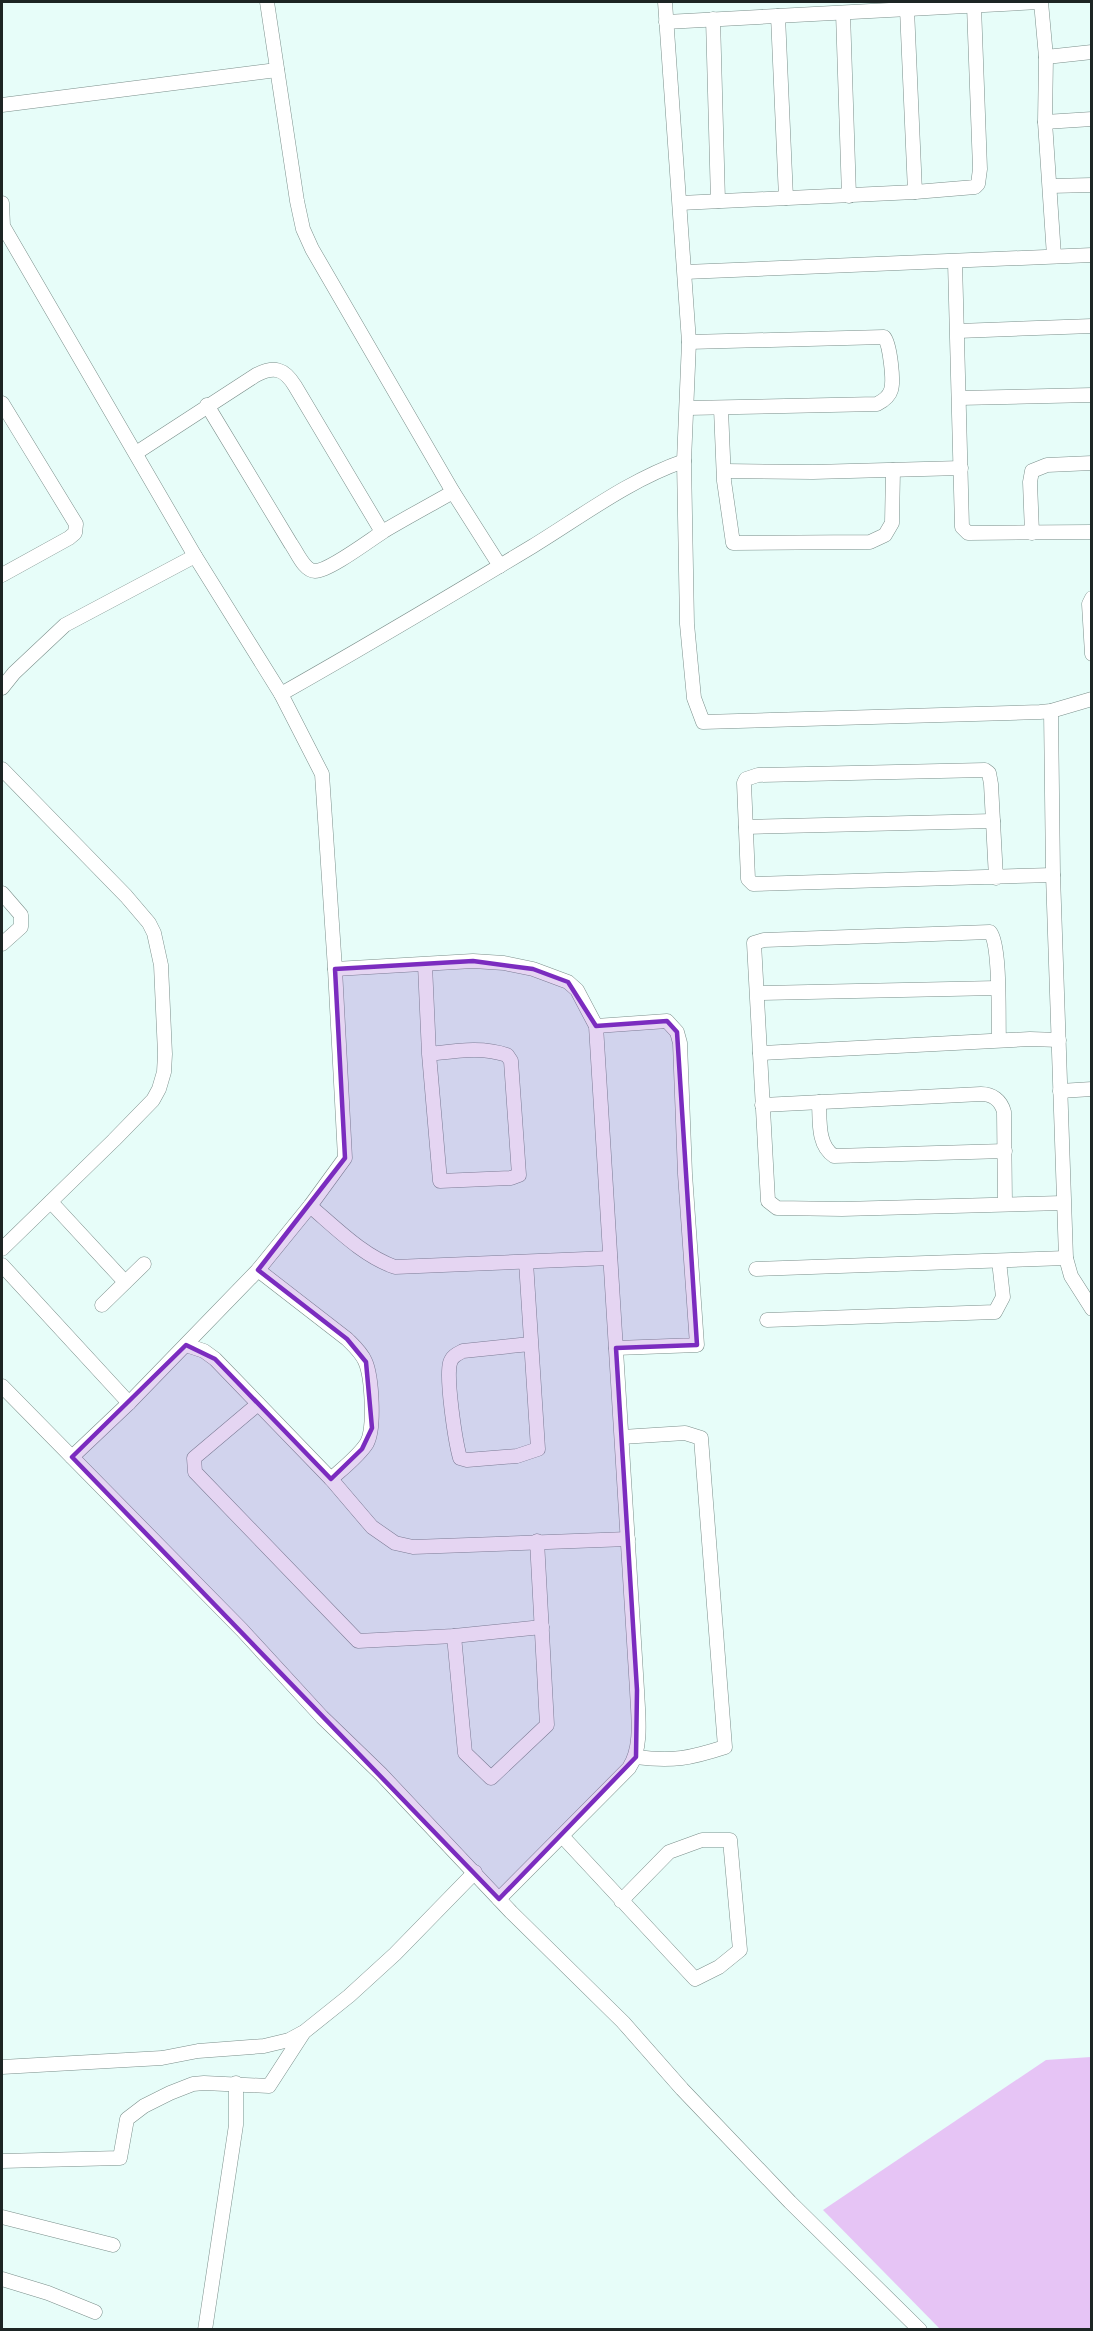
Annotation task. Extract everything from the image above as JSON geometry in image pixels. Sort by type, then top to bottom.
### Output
[{"type":"street","points":[[267,2],[303,229],[312,249],[453,492],[500,566]]},
{"type":"street","points":[[665,2],[689,342],[684,461],[687,624],[694,698],[703,722],[1052,711],[1092,699]]},
{"type":"street","points":[[666,22],[1040,2],[1046,57],[1045,122],[1054,256]]},
{"type":"street","points":[[680,203],[971,189],[978,183],[980,169],[974,6]]},
{"type":"street","points":[[907,9],[915,192]]},
{"type":"street","points":[[843,13],[849,196]]},
{"type":"street","points":[[778,16],[786,198]]},
{"type":"street","points":[[713,19],[718,201]]},
{"type":"street","points":[[1046,57],[1092,52]]},
{"type":"street","points":[[2,105],[74,98],[277,70]]},
{"type":"street","points":[[1045,122],[1092,119]]},
{"type":"street","points":[[1050,186],[1092,185]]},
{"type":"street","points":[[2,203],[2,225],[195,556],[281,694],[322,774],[335,969],[345,1158],[310,1206],[258,1270],[129,1403],[72,1457]]},
{"type":"street","points":[[685,272],[1092,255]]},
{"type":"street","points":[[955,262],[962,527],[968,533],[1092,532]]},
{"type":"street","points":[[958,331],[1092,326]]},
{"type":"street","points":[[688,408],[877,404],[887,397],[892,387],[888,342],[884,337],[689,342]]},
{"type":"street","points":[[136,453],[207,405],[264,371],[275,368],[286,373],[382,532]]},
{"type":"street","points":[[959,398],[1092,395]]},
{"type":"street","points":[[2,403],[76,524],[75,532],[69,538],[5,573],[2,558]]},
{"type":"street","points":[[207,405],[291,544],[311,570],[326,568],[382,532],[453,492]]},
{"type":"street","points":[[721,409],[724,471],[733,543],[870,542],[885,535],[892,523],[893,470]]},
{"type":"street","points":[[281,694],[500,566],[619,493],[667,467],[684,461]]},
{"type":"street","points":[[1032,533],[1030,482],[1032,471],[1047,465],[1092,463]]},
{"type":"street","points":[[724,471],[813,472],[961,468]]},
{"type":"street","points":[[2,688],[65,626],[195,556]]},
{"type":"street","points":[[1092,598],[1089,604],[1092,654]]},
{"type":"street","points":[[1052,711],[1053,875],[1066,1258],[1071,1276],[1092,1309]]},
{"type":"street","points":[[996,878],[989,773],[981,769],[752,777],[746,779],[744,783],[748,879],[753,884],[996,878],[1053,875]]},
{"type":"street","points":[[2,770],[142,913],[154,933],[161,965],[165,1054],[164,1072],[153,1100],[2,1249]]},
{"type":"street","points":[[746,827],[993,821]]},
{"type":"street","points":[[2,893],[21,915],[21,927],[2,944]]},
{"type":"street","points":[[999,1040],[993,937],[987,932],[760,941],[753,946],[758,993],[768,1201],[777,1208],[842,1209],[1063,1203]]},
{"type":"street","points":[[335,969],[504,963],[551,975],[568,982],[577,990],[596,1026],[639,1722],[636,1757],[629,1768],[499,1899]]},
{"type":"street","points":[[425,965],[429,1054],[440,1181],[511,1178],[519,1175],[511,1061],[507,1055],[474,1049],[429,1054]]},
{"type":"street","points":[[758,993],[997,988]]},
{"type":"street","points":[[596,1026],[667,1021],[677,1032],[680,1043],[697,1345],[616,1348]]},
{"type":"street","points":[[760,1053],[999,1040],[1059,1040]]},
{"type":"street","points":[[1060,1091],[1092,1089]]},
{"type":"street","points":[[762,1105],[987,1094],[999,1101],[1002,1106],[1005,1204]]},
{"type":"street","points":[[819,1102],[823,1142],[828,1152],[834,1156],[1005,1151]]},
{"type":"street","points":[[51,1202],[125,1282]]},
{"type":"street","points":[[310,1206],[345,1236],[384,1263],[395,1267],[610,1258]]},
{"type":"street","points":[[756,1269],[1066,1258]]},
{"type":"street","points":[[767,1320],[995,1312],[1003,1297],[999,1261]]},
{"type":"street","points":[[526,1262],[538,1449],[517,1456],[467,1460],[460,1458],[450,1380],[450,1362],[454,1355],[472,1350],[530,1344]]},
{"type":"street","points":[[102,1305],[144,1264]]},
{"type":"street","points":[[2,1265],[129,1403]]},
{"type":"street","points":[[258,1270],[347,1339],[366,1362],[372,1417],[369,1439],[362,1449],[331,1479]]},
{"type":"street","points":[[186,1345],[204,1351],[215,1359],[331,1479],[372,1527],[395,1543],[412,1548],[628,1539]]},
{"type":"street","points":[[2,1386],[242,1630],[322,1718],[374,1767],[499,1899],[624,2022],[682,2089],[790,2202],[920,2330]]},
{"type":"street","points":[[258,1404],[194,1458],[195,1472],[358,1641],[454,1636],[542,1627]]},
{"type":"street","points":[[622,1437],[685,1433],[701,1438],[725,1747],[689,1758],[657,1760],[636,1757]]},
{"type":"street","points":[[454,1636],[465,1753],[491,1778],[547,1725],[537,1541]]},
{"type":"street","points":[[562,1836],[621,1901],[694,1979],[719,1967],[740,1950],[730,1840],[702,1840],[669,1852],[621,1901]]},
{"type":"street","points":[[2,2067],[162,2058],[198,2051],[264,2046],[289,2040],[304,2032],[349,1996],[395,1954],[475,1872]]},
{"type":"street","points":[[2,2161],[120,2158],[128,2119],[138,2110],[193,2084],[236,2083],[269,2086],[304,2032]]},
{"type":"street","points":[[205,2330],[236,2125],[236,2083]]},
{"type":"street","points":[[2,2217],[113,2245]]},
{"type":"street","points":[[2,2279],[48,2293],[95,2312]]},
{"type":"highlighted area","points":[[473,961],[533,969],[568,982],[596,1026],[667,1021],[677,1032],[697,1345],[616,1348],[637,1690],[636,1757],[499,1899],[72,1457],[186,1345],[215,1359],[331,1479],[362,1449],[372,1428],[366,1362],[347,1339],[258,1270],[345,1158],[335,969]]},
{"type":"shaded area","points":[[1091,2057],[1091,2329],[940,2329],[823,2210],[1046,2060]]}]
